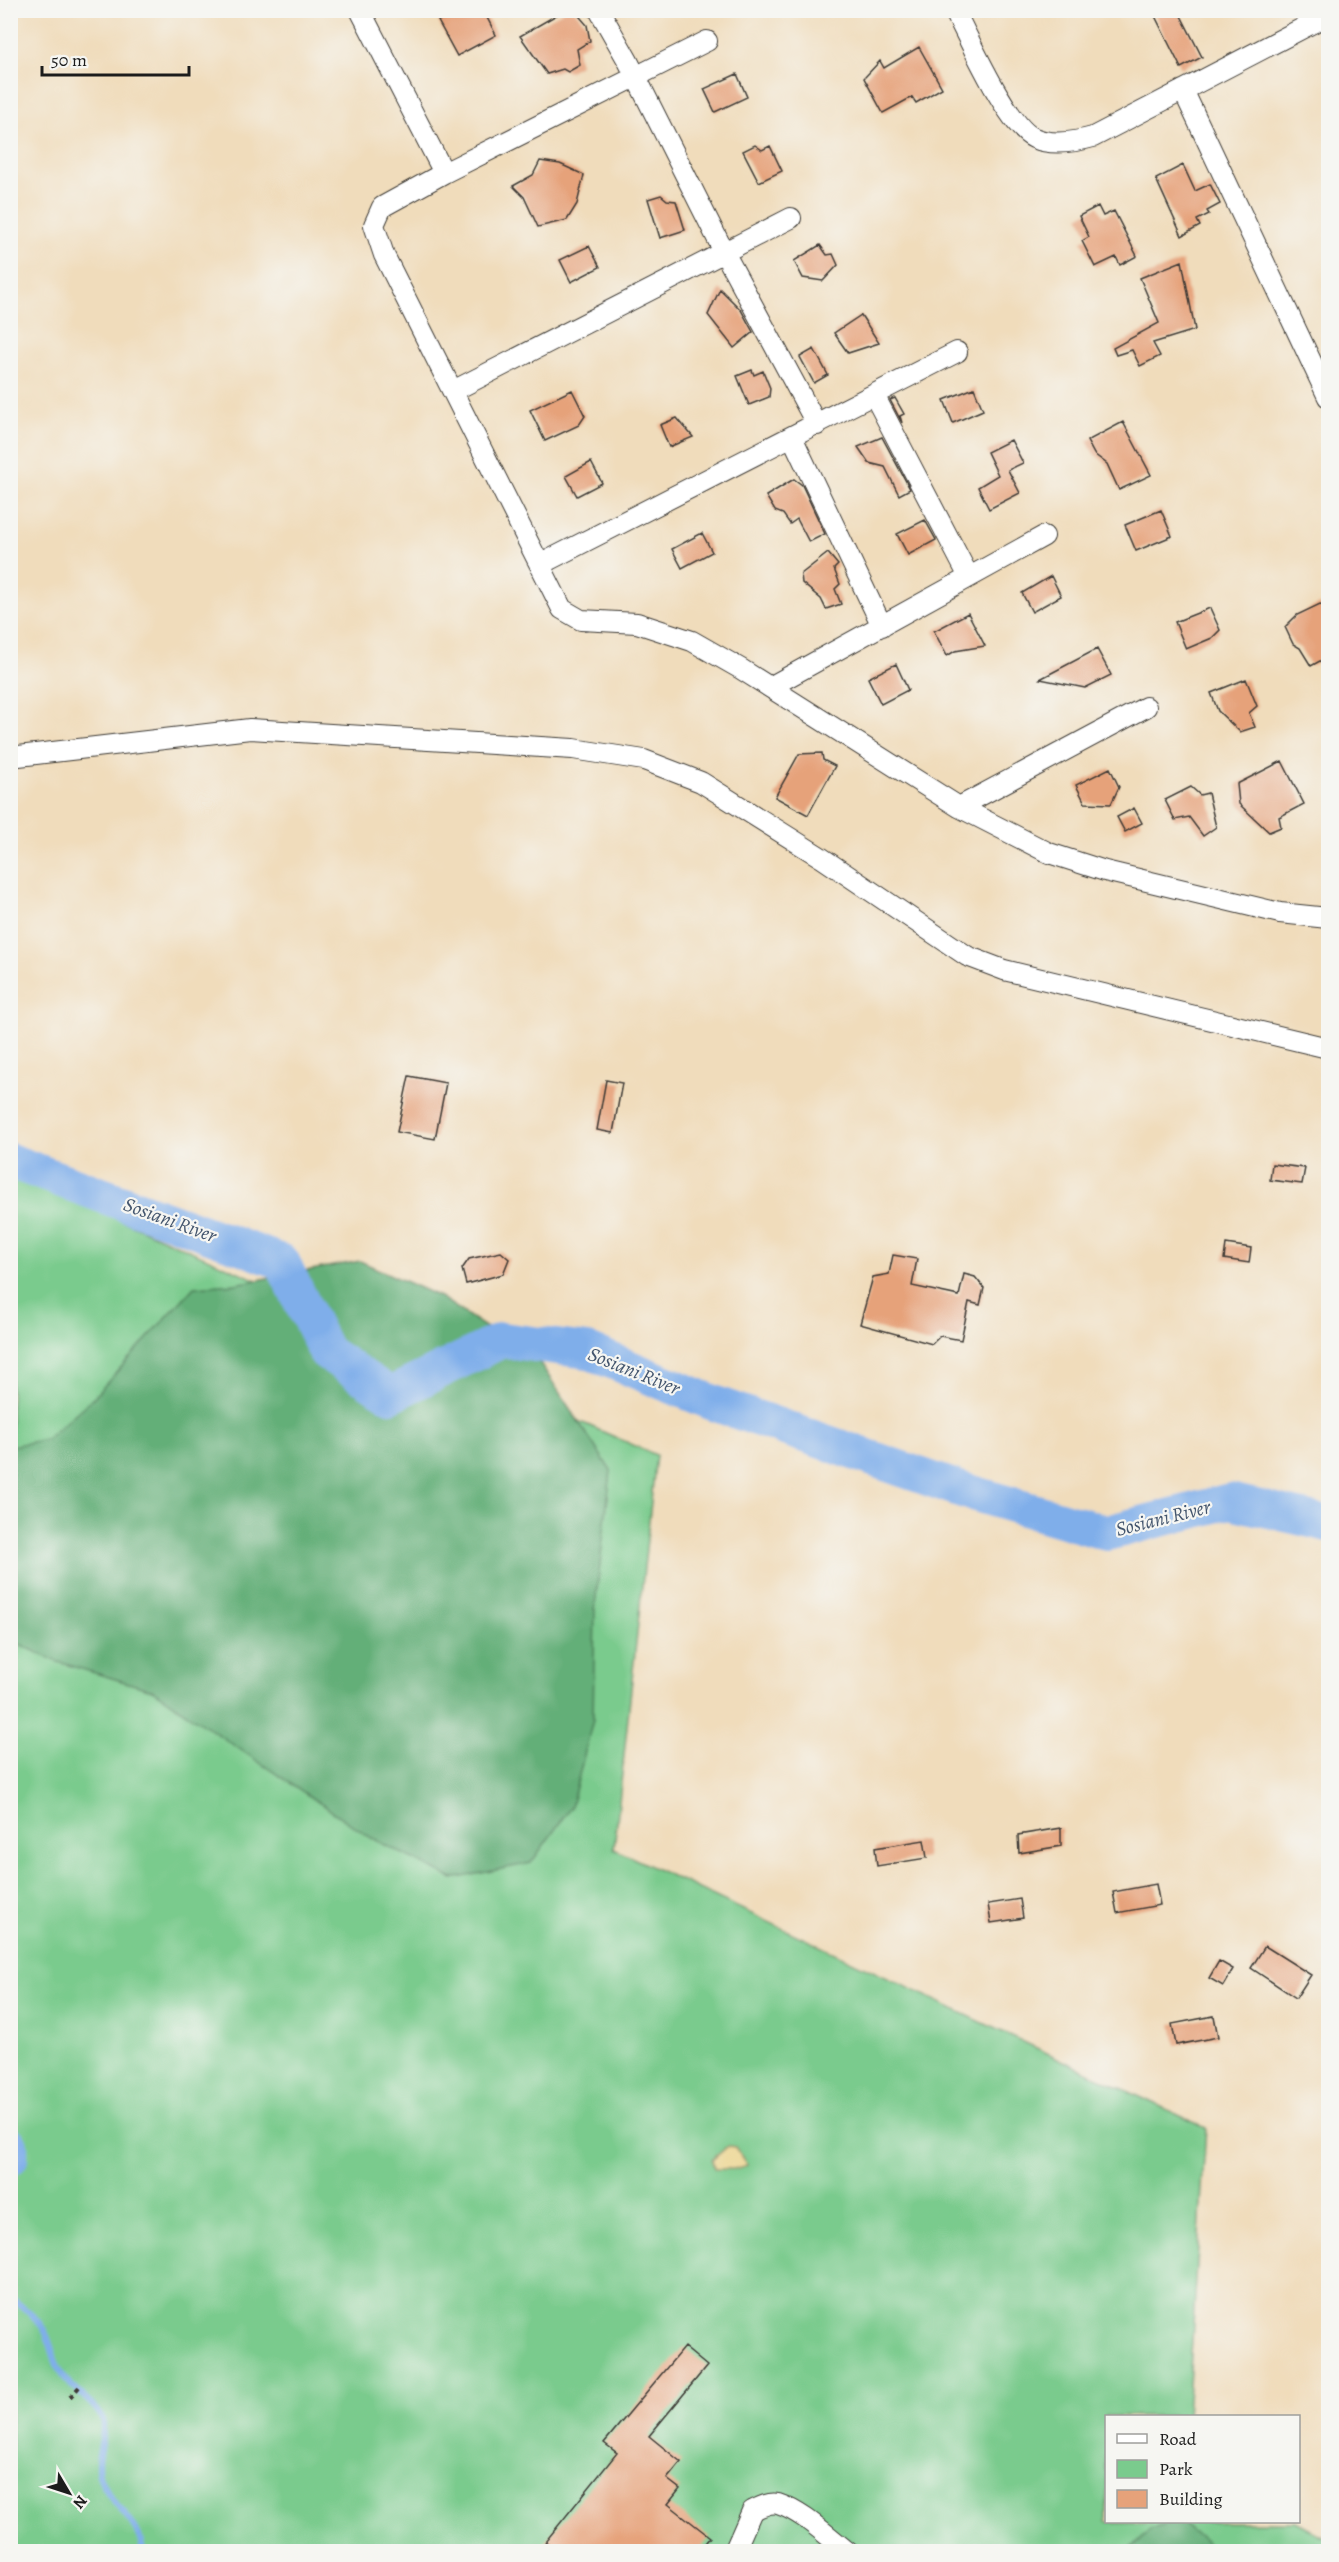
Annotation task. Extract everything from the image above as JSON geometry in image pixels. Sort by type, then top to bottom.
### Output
[{"type":"street","points":[[599,10],[636,76],[724,254],[817,425]]},
{"type":"street","points":[[954,10],[1010,114],[1022,130],[1035,139],[1070,143],[1093,137],[1329,15]]},
{"type":"street","points":[[360,11],[444,173]]},
{"type":"street","points":[[706,41],[389,201],[376,215],[374,225],[384,255],[562,609],[581,620],[637,622],[692,641],[770,687],[959,807],[1048,853],[1106,871],[1280,913],[1329,918]]},
{"type":"street","points":[[1183,90],[1329,397]]},
{"type":"street","points":[[453,391],[791,218]]},
{"type":"street","points":[[541,564],[957,352]]},
{"type":"street","points":[[874,395],[969,577]]},
{"type":"street","points":[[792,437],[882,626]]},
{"type":"street","points":[[770,687],[1044,536]]},
{"type":"street","points":[[959,807],[1146,707]]},
{"type":"street","points":[[10,757],[250,729],[573,749],[644,760],[701,782],[822,858],[967,956],[1004,970],[1329,1048]]},
{"type":"street","points":[[734,2552],[752,2511],[765,2505],[777,2504],[795,2513],[848,2552]]},
{"type":"path","points":[[70,2397],[80,2386]]},
{"type":"green space","points":[[11,1172],[656,1455],[614,1849],[1206,2128],[1187,2415],[1105,2415],[1105,2523],[1298,2523],[1328,2539],[1328,2552],[11,2551]]},
{"type":"green space","points":[[360,1261],[440,1297],[540,1363],[611,1471],[595,1606],[593,1720],[571,1807],[531,1863],[453,1879],[373,1839],[152,1690],[55,1661],[11,1640],[11,1446],[46,1439],[93,1398],[194,1287],[235,1284]]},
{"type":"green space","points":[[1183,2523],[1215,2551],[1128,2551],[1150,2529]]},
{"type":"sand","points":[[728,2146],[735,2147],[747,2165],[734,2169],[714,2169],[712,2160]]},
{"type":"building","points":[[456,10],[483,10],[496,35],[457,56],[438,21]]},
{"type":"building","points":[[565,10],[574,10],[587,25],[590,41],[577,49],[580,65],[568,72],[563,69],[547,74],[520,36]]},
{"type":"building","points":[[1152,10],[1178,10],[1202,57],[1181,68]]},
{"type":"building","points":[[919,47],[942,88],[916,103],[912,97],[883,113],[864,78],[880,61],[884,68]]},
{"type":"building","points":[[737,74],[747,97],[715,112],[704,89]]},
{"type":"building","points":[[755,145],[762,150],[770,146],[782,171],[759,182],[743,151]]},
{"type":"building","points":[[540,161],[560,164],[584,175],[577,204],[567,220],[538,227],[524,197],[513,186],[533,175]]},
{"type":"building","points":[[1183,165],[1195,191],[1210,184],[1220,204],[1207,211],[1209,214],[1197,220],[1200,226],[1182,236],[1156,179]]},
{"type":"building","points":[[661,195],[667,200],[676,201],[685,230],[660,238],[648,199]]},
{"type":"building","points":[[1098,206],[1103,216],[1114,211],[1137,256],[1120,265],[1116,257],[1095,267],[1082,241],[1089,237],[1079,216]]},
{"type":"building","points":[[820,245],[827,255],[833,254],[838,265],[823,281],[803,278],[794,261]]},
{"type":"building","points":[[589,246],[600,267],[571,282],[560,260]]},
{"type":"building","points":[[1182,261],[1195,330],[1153,343],[1160,356],[1140,366],[1132,350],[1116,355],[1113,348],[1159,323],[1140,278]]},
{"type":"building","points":[[720,289],[741,310],[753,332],[734,348],[708,315]]},
{"type":"building","points":[[861,315],[879,343],[848,353],[834,333]]},
{"type":"building","points":[[814,349],[828,375],[814,383],[800,357]]},
{"type":"building","points":[[752,370],[754,375],[763,371],[770,388],[769,397],[749,405],[737,376]]},
{"type":"building","points":[[974,388],[983,410],[953,423],[944,400]]},
{"type":"building","points":[[572,390],[585,416],[579,425],[545,441],[530,410]]},
{"type":"building","points":[[895,398],[904,414],[900,416],[902,423],[890,400]]},
{"type":"building","points":[[677,418],[693,437],[669,447],[660,425]]},
{"type":"building","points":[[1123,422],[1151,475],[1119,490],[1107,464],[1094,454],[1087,441]]},
{"type":"building","points":[[882,437],[910,489],[899,495],[885,467],[869,463],[858,447]]},
{"type":"building","points":[[1011,440],[1023,463],[1008,470],[1020,493],[989,509],[978,487],[998,475],[987,452]]},
{"type":"building","points":[[591,462],[602,483],[577,496],[566,476]]},
{"type":"building","points":[[794,479],[802,485],[825,534],[809,542],[797,519],[790,524],[783,514],[775,511],[766,496]]},
{"type":"building","points":[[1161,510],[1172,536],[1136,551],[1125,525]]},
{"type":"building","points":[[925,520],[936,540],[908,555],[897,534]]},
{"type":"building","points":[[702,533],[712,552],[682,568],[672,549]]},
{"type":"building","points":[[828,553],[838,565],[834,569],[840,584],[835,589],[841,604],[826,609],[821,599],[802,583],[801,574]]},
{"type":"building","points":[[1051,576],[1061,596],[1032,612],[1022,593]]},
{"type":"building","points":[[1320,604],[1329,609],[1329,656],[1311,666],[1300,648],[1293,644],[1285,627],[1297,615]]},
{"type":"building","points":[[1210,608],[1220,630],[1212,638],[1186,649],[1175,622]]},
{"type":"building","points":[[968,613],[985,646],[955,651],[947,656],[934,631]]},
{"type":"building","points":[[1097,649],[1111,675],[1085,688],[1040,679]]},
{"type":"building","points":[[896,664],[908,690],[881,704],[868,678]]},
{"type":"building","points":[[1246,679],[1257,706],[1249,713],[1255,727],[1240,732],[1218,711],[1211,693]]},
{"type":"building","points":[[822,753],[823,760],[835,766],[808,815],[775,797],[799,754]]},
{"type":"building","points":[[1282,761],[1304,804],[1279,817],[1281,827],[1269,832],[1239,804],[1237,784]]},
{"type":"building","points":[[1110,768],[1119,787],[1111,804],[1085,803],[1076,785]]},
{"type":"building","points":[[1191,787],[1200,795],[1208,793],[1216,827],[1203,836],[1189,817],[1175,820],[1165,800]]},
{"type":"building","points":[[1134,808],[1142,823],[1125,832],[1117,817]]},
{"type":"building","points":[[409,1076],[446,1083],[435,1139],[397,1132]]},
{"type":"building","points":[[606,1080],[622,1083],[613,1133],[597,1130]]},
{"type":"building","points":[[1272,1164],[1305,1168],[1302,1184],[1270,1180]]},
{"type":"building","points":[[1226,1244],[1251,1248],[1249,1263],[1224,1259]]},
{"type":"building","points":[[501,1252],[509,1259],[503,1274],[466,1284],[462,1269],[469,1259]]},
{"type":"building","points":[[893,1255],[917,1259],[912,1286],[959,1296],[964,1274],[975,1277],[984,1288],[980,1305],[969,1302],[961,1340],[940,1336],[932,1344],[860,1324],[873,1277],[889,1274]]},
{"type":"building","points":[[1061,1828],[1061,1846],[1019,1853],[1018,1835]]},
{"type":"building","points":[[924,1840],[927,1858],[877,1866],[875,1848]]},
{"type":"building","points":[[1156,1884],[1160,1905],[1117,1913],[1113,1892]]},
{"type":"building","points":[[1020,1899],[1023,1918],[991,1923],[988,1904]]},
{"type":"building","points":[[1265,1946],[1311,1975],[1296,1998],[1251,1968]]},
{"type":"building","points":[[1219,1961],[1233,1969],[1223,1986],[1209,1978]]},
{"type":"building","points":[[1214,2016],[1218,2037],[1176,2045],[1172,2024]]},
{"type":"building","points":[[684,2347],[707,2366],[649,2436],[681,2462],[667,2479],[680,2489],[668,2504],[710,2537],[698,2552],[558,2552],[545,2542],[617,2453],[604,2443]]},
{"type":"waterway","name":"Sosiani River","points":[[10,1161],[282,1262],[326,1352],[390,1395],[502,1340],[588,1351],[716,1404],[962,1490],[1107,1533],[1230,1501],[1328,1524]]},
{"type":"waterway","name":"Sosiani River","points":[[10,2145],[10,2158]]},
{"type":"waterway","points":[[10,2297],[28,2311],[43,2328],[63,2376],[100,2415],[103,2426],[98,2463],[100,2478],[110,2496],[136,2530],[143,2552]]}]
